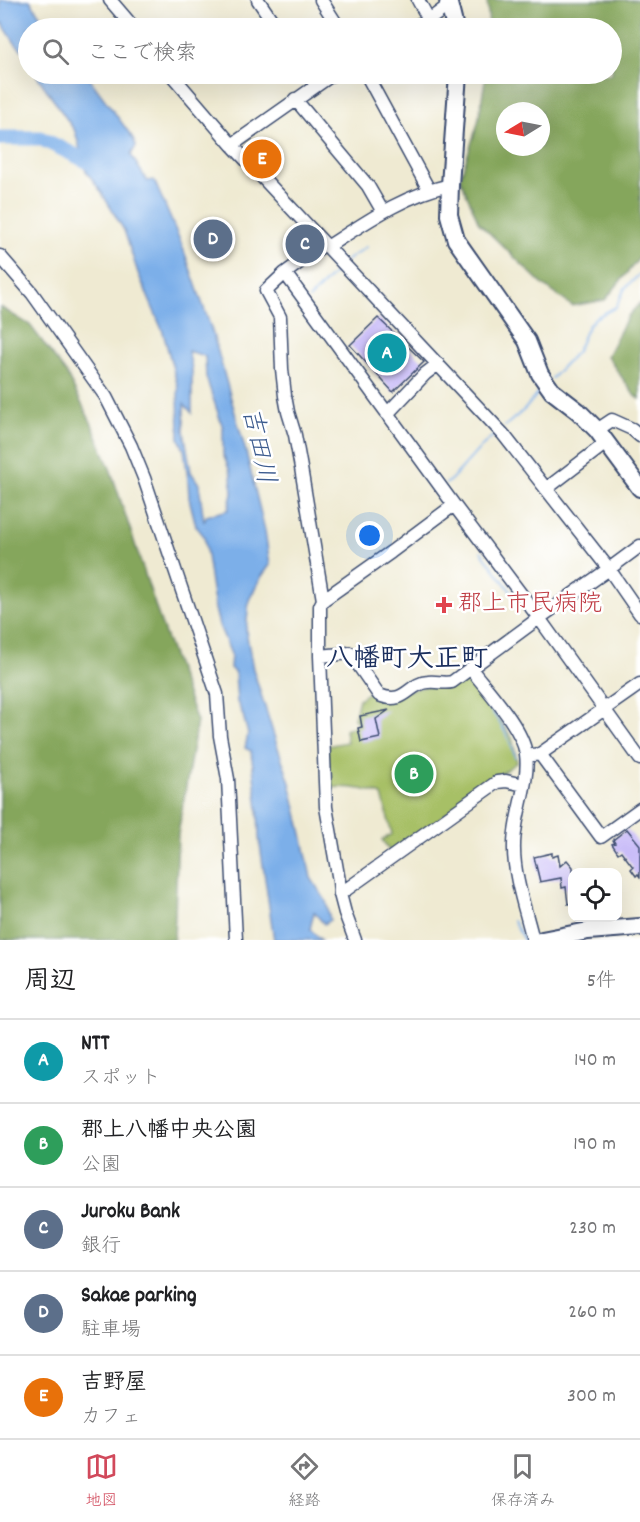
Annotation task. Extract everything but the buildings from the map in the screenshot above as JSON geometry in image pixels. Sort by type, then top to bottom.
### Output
[{"type":"highway","points":[[448,3],[452,18]]},
{"type":"highway","points":[[457,84],[449,215],[456,240],[527,341],[540,374],[552,391],[578,411],[601,436],[640,488]]},
{"type":"highway","points":[[542,940],[588,932],[640,927]]},
{"type":"street","points":[[110,0],[125,18]]},
{"type":"street","points":[[321,0],[333,18]]},
{"type":"street","points":[[418,0],[428,18]]},
{"type":"street","points":[[260,1],[271,18]]},
{"type":"street","points":[[431,18],[448,3]]},
{"type":"street","points":[[180,84],[232,145],[503,434],[609,569],[640,614]]},
{"type":"street","points":[[371,84],[429,190]]},
{"type":"street","points":[[232,145],[316,85]]},
{"type":"street","points":[[295,99],[368,186],[382,212]]},
{"type":"street","points":[[356,938],[340,894],[326,807],[320,656],[322,600],[302,468],[285,396],[280,317],[266,291],[285,273],[382,212],[429,190],[450,185]]},
{"type":"street","points":[[0,256],[32,293],[106,398],[131,446],[218,694],[220,736],[228,778],[236,940]]},
{"type":"street","points":[[285,273],[640,759]]},
{"type":"street","points":[[387,414],[425,374],[438,364]]},
{"type":"street","points":[[546,489],[601,436],[612,420],[632,429],[640,436]]},
{"type":"street","points":[[322,600],[454,505]]},
{"type":"street","points":[[320,656],[350,653],[380,695],[387,698],[400,697],[428,682],[446,684],[452,682],[640,546]]},
{"type":"street","points":[[471,669],[512,722],[525,753],[524,785],[513,846],[519,885],[533,940]]},
{"type":"street","points":[[525,753],[540,754],[640,684]]},
{"type":"street","points":[[540,754],[601,837],[640,809]]},
{"type":"street","points":[[340,894],[497,783],[507,781],[524,785]]},
{"type":"green space","points":[[487,0],[640,0],[640,257],[605,300],[572,306],[542,284],[479,223],[460,178],[478,123],[484,84],[622,84],[622,18],[488,18]]},
{"type":"green space","points":[[640,303],[640,399],[634,395],[607,356],[628,316]]},
{"type":"green space","points":[[0,307],[30,325],[66,373],[91,422],[111,471],[161,623],[197,721],[178,835],[174,940],[0,940]]},
{"type":"green space","points":[[467,677],[474,683],[512,738],[517,762],[392,854],[382,840],[392,834],[382,795],[355,788],[328,788],[326,746],[347,742],[345,730],[359,724],[354,719],[359,699],[373,689],[379,697]]},
{"type":"water","points":[[0,0],[30,0],[42,18],[18,18],[18,46],[0,20]]},
{"type":"water","points":[[43,84],[93,84],[133,138],[136,146],[131,155],[147,181],[154,180],[182,245],[213,334],[246,452],[265,531],[270,565],[249,600],[246,631],[253,669],[290,783],[311,878],[326,901],[330,920],[324,924],[314,912],[310,929],[321,940],[274,940],[259,838],[251,751],[245,748],[248,734],[237,702],[235,673],[230,668],[231,654],[215,609],[204,536],[196,526],[189,498],[184,450],[179,438],[178,387],[163,332],[138,273],[124,230],[86,171],[75,131]],"holes":[[[188,351],[205,356],[206,377],[223,428],[223,454],[231,474],[232,494],[228,510],[206,516],[204,522],[199,484],[191,472],[184,431],[184,404],[192,413],[192,368]]]},
{"type":"waterway","points":[[0,138],[40,138],[101,168]]},
{"type":"waterway","points":[[346,261],[366,247]]},
{"type":"waterway","points":[[309,299],[340,267]]},
{"type":"waterway","points":[[552,378],[577,351],[588,326],[595,318],[616,307],[625,288],[640,274]]},
{"type":"waterway","points":[[505,426],[525,409],[542,388]]},
{"type":"waterway","points":[[446,484],[493,436]]},
{"type":"waterway","points":[[481,551],[529,616],[528,619]]},
{"type":"waterway","points":[[473,685],[503,728],[515,757]]},
{"type":"waterway","points":[[513,921],[524,940]]},
{"type":"place","name":"吉野屋","points":[[262,159]]},
{"type":"place","name":"Sakae parking","points":[[213,239]]},
{"type":"place","name":"Juroku Bank","points":[[305,244]]},
{"type":"place","name":"NTT","points":[[387,353]]},
{"type":"place","name":"郡上市民病院","points":[[444,605]]},
{"type":"place","name":"郡上八幡中央公園","points":[[414,774]]},
{"type":"district","name":"八幡町大正町","points":[[407,660]]},
{"type":"water label","name":"吉田川","points":[[257,446]]}]
